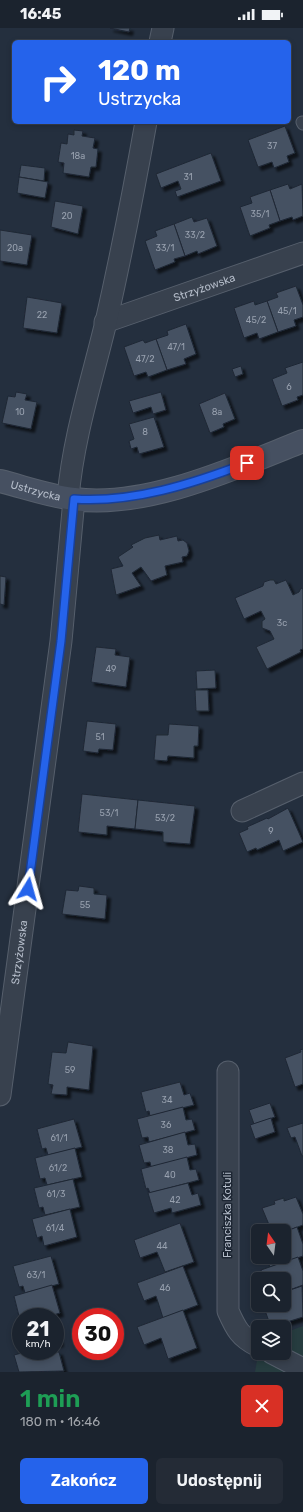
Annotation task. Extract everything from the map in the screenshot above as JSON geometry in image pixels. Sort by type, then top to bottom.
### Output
[{"type":"street","points":[[160,40],[162,28]]},
{"type":"street","name":"Strzyżowska","points":[[0,1095],[61,641],[71,498],[85,404],[134,190],[146,124]]},
{"type":"street","name":"Strzyżowska","points":[[105,322],[303,253]]},
{"type":"street","name":"Ustrzycka","points":[[0,481],[71,498],[107,500],[177,487],[233,468],[303,440]]},
{"type":"street","points":[[242,811],[303,783]]},
{"type":"street","name":"Franciszka Kotuli","points":[[228,1072],[228,1311],[234,1324],[244,1339],[251,1342]]},
{"type":"street","points":[[286,1360],[303,1369]]},
{"type":"green space","points":[[303,1326],[303,1360],[291,1354],[291,1330]]},
{"type":"green space","points":[[257,1360],[268,1360],[291,1372],[255,1372]]},
{"type":"building","points":[[110,28],[130,28],[129,32]]},
{"type":"building","points":[[285,126],[295,153],[287,156],[289,162],[274,168],[272,162],[258,167],[248,140]]},
{"type":"building","points":[[74,130],[83,131],[82,136],[95,138],[93,148],[98,149],[96,167],[91,167],[89,177],[63,173],[64,163],[58,162],[61,143],[67,144],[68,134],[74,135]]},
{"type":"building","points":[[211,153],[221,181],[177,197],[175,191],[181,189],[178,181],[161,188],[156,174]]},
{"type":"building","points":[[21,165],[45,168],[44,181],[19,177]]},
{"type":"building","points":[[19,177],[48,182],[45,198],[17,193]]},
{"type":"building","points":[[288,184],[290,189],[302,184],[303,216],[293,220],[292,217],[280,221],[270,190]]},
{"type":"building","points":[[270,190],[280,221],[269,225],[270,228],[250,236],[240,207],[252,203],[250,197]]},
{"type":"building","points":[[55,201],[83,206],[78,234],[51,227]]},
{"type":"building","points":[[192,217],[194,222],[207,218],[217,246],[198,254],[197,251],[185,256],[174,224]]},
{"type":"building","points":[[174,224],[185,256],[174,259],[175,262],[155,270],[145,241],[157,236],[155,231]]},
{"type":"building","points":[[0,230],[32,235],[27,265],[0,261]]},
{"type":"building","points":[[296,286],[303,305],[303,317],[294,320],[296,326],[278,332],[267,301],[278,297],[276,293]]},
{"type":"building","points":[[27,297],[62,303],[57,333],[23,328]]},
{"type":"building","points":[[254,301],[255,305],[267,301],[278,332],[259,339],[257,333],[244,338],[234,308]]},
{"type":"building","points":[[186,324],[196,354],[184,359],[186,364],[167,370],[156,339],[168,335],[167,331]]},
{"type":"building","points":[[156,339],[167,370],[148,377],[146,372],[134,376],[124,347],[143,340],[145,343]]},
{"type":"building","points":[[303,362],[303,395],[297,397],[298,400],[282,406],[272,379],[287,373],[285,368]]},
{"type":"building","points":[[241,366],[243,374],[235,377],[232,369]]},
{"type":"building","points":[[16,392],[27,394],[25,400],[37,402],[31,429],[2,423],[8,396],[15,397]]},
{"type":"building","points":[[161,392],[166,410],[153,414],[151,407],[133,413],[129,401]]},
{"type":"building","points":[[225,393],[235,419],[223,424],[224,427],[210,433],[199,404]]},
{"type":"building","points":[[154,417],[164,447],[139,454],[137,447],[131,449],[129,441],[134,439],[129,424]]},
{"type":"building","points":[[159,535],[160,540],[177,536],[178,541],[183,540],[187,543],[189,551],[187,556],[182,557],[183,562],[165,566],[167,575],[151,581],[141,567],[132,573],[141,586],[116,595],[111,569],[123,566],[118,557],[133,547],[131,545],[145,538]]},
{"type":"building","points":[[0,576],[6,577],[4,605],[0,604]]},
{"type":"building","points":[[274,580],[276,584],[286,580],[293,595],[299,592],[301,588],[303,589],[303,649],[300,650],[301,652],[267,669],[256,647],[274,639],[270,631],[262,628],[262,621],[265,619],[261,611],[244,619],[235,598],[263,586],[264,582]]},
{"type":"building","points":[[96,647],[116,649],[115,655],[130,657],[126,687],[91,682]]},
{"type":"building","points":[[215,670],[216,688],[197,689],[196,671]]},
{"type":"building","points":[[195,690],[208,690],[209,711],[196,711]]},
{"type":"building","points":[[87,721],[116,724],[113,750],[99,749],[98,753],[83,751]]},
{"type":"building","points":[[169,724],[199,726],[198,746],[194,746],[194,758],[168,756],[167,761],[154,760],[156,735],[168,735]]},
{"type":"building","points":[[82,794],[138,800],[135,829],[107,826],[107,835],[78,832]]},
{"type":"building","points":[[138,800],[195,806],[190,844],[163,842],[163,832],[135,829]]},
{"type":"building","points":[[288,808],[303,842],[283,851],[279,840],[257,850],[256,848],[247,852],[239,833],[248,829],[247,827],[267,818],[268,819]]},
{"type":"building","points":[[79,886],[94,888],[94,894],[107,895],[105,919],[62,914],[66,890],[78,891]]},
{"type":"building","points":[[68,1042],[93,1046],[89,1090],[67,1087],[67,1095],[51,1094],[53,1085],[48,1084],[52,1052],[66,1053]]},
{"type":"building","points":[[303,1049],[303,1084],[295,1087],[285,1058],[301,1052],[300,1050]]},
{"type":"building","points":[[180,1082],[184,1095],[190,1093],[194,1105],[150,1116],[149,1111],[146,1112],[141,1092]]},
{"type":"building","points":[[270,1103],[275,1117],[254,1124],[249,1110]]},
{"type":"building","points":[[183,1107],[186,1120],[192,1119],[195,1130],[149,1142],[148,1137],[142,1138],[137,1119]]},
{"type":"building","points":[[271,1118],[275,1132],[255,1139],[250,1125]]},
{"type":"building","points":[[74,1119],[82,1147],[48,1155],[46,1148],[42,1149],[37,1129]]},
{"type":"building","points":[[303,1123],[302,1156],[295,1137],[291,1138],[287,1128]]},
{"type":"building","points":[[185,1132],[188,1145],[195,1144],[197,1155],[151,1167],[150,1162],[144,1163],[139,1145]]},
{"type":"building","points":[[75,1148],[82,1177],[47,1185],[45,1178],[40,1179],[35,1158]]},
{"type":"building","points":[[187,1157],[190,1170],[196,1169],[199,1180],[150,1193],[148,1188],[146,1189],[141,1169]]},
{"type":"building","points":[[73,1179],[80,1207],[45,1215],[43,1207],[39,1208],[34,1188]]},
{"type":"building","points":[[188,1183],[192,1195],[198,1193],[201,1205],[172,1213],[171,1208],[154,1213],[148,1193]]},
{"type":"building","points":[[296,1197],[303,1214],[303,1225],[291,1229],[291,1224],[269,1224],[262,1208],[275,1204],[274,1201],[284,1198],[284,1201]]},
{"type":"building","points":[[70,1209],[77,1237],[44,1246],[42,1236],[37,1238],[32,1219]]},
{"type":"building","points":[[180,1223],[194,1262],[165,1272],[157,1252],[140,1258],[134,1240]]},
{"type":"building","points":[[297,1227],[303,1244],[303,1256],[291,1260],[291,1229]]},
{"type":"building","points":[[51,1256],[59,1284],[25,1293],[23,1286],[19,1287],[13,1266]]},
{"type":"building","points":[[298,1257],[303,1271],[303,1285],[291,1289],[291,1272],[262,1272],[261,1270],[278,1264],[291,1264],[291,1259]]},
{"type":"building","points":[[269,1264],[279,1264],[270,1267]]},
{"type":"building","points":[[183,1266],[198,1305],[163,1318],[156,1296],[144,1301],[137,1283]]},
{"type":"building","points":[[52,1285],[59,1308],[17,1308],[14,1296]]},
{"type":"building","points":[[302,1286],[303,1317],[291,1321],[268,1320],[266,1312],[291,1312],[291,1290]]},
{"type":"building","points":[[183,1310],[197,1348],[168,1359],[161,1338],[144,1345],[137,1327]]},
{"type":"building","points":[[15,1360],[61,1360],[64,1371],[19,1372]]},
{"type":"route","points":[[28,889],[61,641],[74,499],[107,500],[144,495],[177,487],[247,463]]}]
